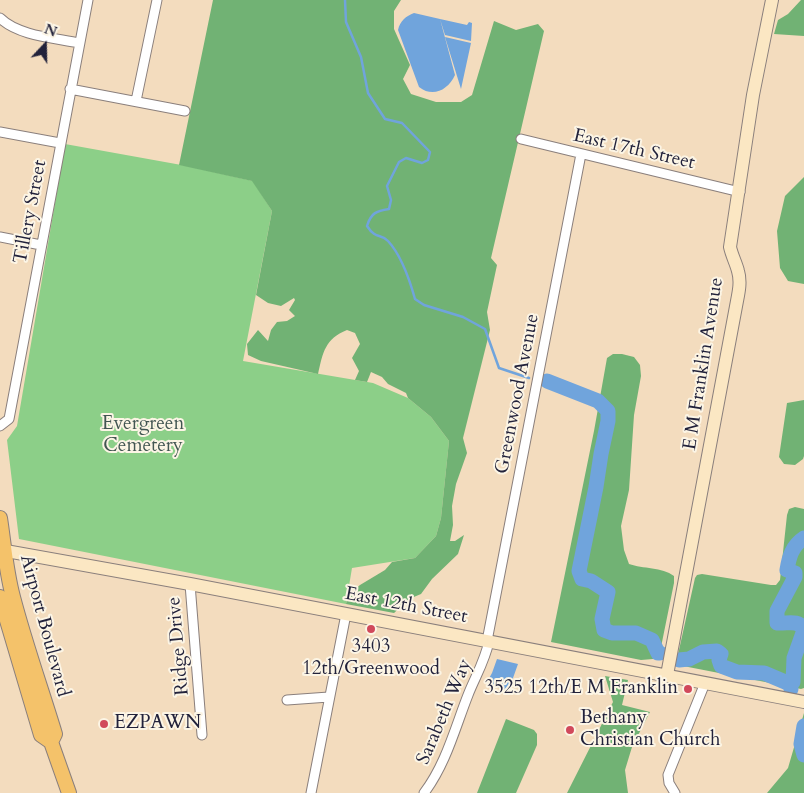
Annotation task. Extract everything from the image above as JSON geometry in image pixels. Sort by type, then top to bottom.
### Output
[{"type":"main road","name":"Airport Boulevard","points":[[0,518],[2,551],[20,624],[55,734],[51,742]]},
{"type":"main road","name":"Airport Boulevard","points":[[0,598],[41,735],[51,742],[69,793]]},
{"type":"street","name":"Tillery Street","points":[[0,426],[9,419],[88,0]]},
{"type":"street","points":[[136,101],[157,0]]},
{"type":"street","name":"E M Franklin Avenue","points":[[667,675],[740,285],[738,271],[730,247],[740,192],[753,95],[772,0]]},
{"type":"street","points":[[1,19],[8,25],[25,32],[80,43]]},
{"type":"street","points":[[70,89],[185,111]]},
{"type":"street","points":[[0,132],[60,143]]},
{"type":"street","name":"East 17th Street","points":[[521,139],[740,192]]},
{"type":"street","name":"Greenwood Avenue","points":[[488,641],[581,154]]},
{"type":"street","points":[[0,237],[41,245]]},
{"type":"street","name":"East 12th Street","points":[[2,551],[190,584],[804,702]]},
{"type":"street","name":"Ridge Drive","points":[[190,584],[202,735]]},
{"type":"street","points":[[311,793],[346,614]]},
{"type":"street","name":"Sarabeth Way","points":[[424,793],[439,772],[469,693],[486,656],[488,641]]},
{"type":"street","points":[[673,790],[668,775],[705,683]]},
{"type":"street","points":[[287,700],[329,697]]},
{"type":"green space","points":[[213,0],[401,0],[394,11],[394,29],[410,65],[403,79],[411,94],[436,102],[461,102],[472,95],[494,21],[516,30],[538,24],[544,31],[491,258],[497,265],[487,312],[490,330],[463,438],[467,453],[456,484],[452,506],[453,525],[450,541],[455,541],[464,535],[458,554],[432,579],[421,594],[409,599],[394,613],[346,604],[348,595],[360,585],[385,570],[392,562],[415,558],[436,536],[441,518],[449,441],[431,417],[408,398],[406,393],[388,384],[382,377],[371,372],[367,382],[355,380],[359,371],[352,358],[360,344],[355,333],[347,330],[329,342],[318,374],[261,361],[248,355],[247,344],[258,330],[268,341],[271,330],[277,322],[287,321],[295,316],[289,310],[295,300],[294,298],[281,306],[268,303],[256,295],[272,211],[252,181],[179,165]]},
{"type":"green space","points":[[801,0],[804,0],[804,36],[774,34],[778,20],[788,14]]},
{"type":"green space","name":"Evergreen Cemetery","points":[[65,144],[187,166],[253,181],[272,211],[243,361],[373,383],[408,398],[431,417],[449,441],[441,518],[436,536],[415,558],[352,568],[346,604],[19,539],[7,440],[17,426]]},
{"type":"green space","points":[[804,177],[804,284],[788,281],[780,268],[777,231],[785,196]]},
{"type":"green space","points":[[613,354],[634,357],[640,365],[641,376],[634,415],[629,490],[621,526],[624,550],[629,564],[664,571],[674,576],[660,652],[653,659],[641,660],[551,642],[607,358]]},
{"type":"green space","points":[[804,400],[804,456],[795,465],[784,464],[779,457],[787,403]]},
{"type":"green space","points":[[795,507],[804,509],[804,688],[801,689],[678,665],[677,659],[697,575],[702,574],[776,585],[780,580],[787,515],[789,509]]},
{"type":"green space","points":[[605,676],[628,680],[622,705],[650,712],[632,747],[625,770],[628,793],[567,793],[613,702]]},
{"type":"green space","points":[[804,713],[804,793],[767,793],[788,768]]},
{"type":"green space","points":[[506,719],[534,730],[537,734],[537,745],[516,793],[477,793]]},
{"type":"water","points":[[414,13],[440,19],[455,75],[448,85],[440,91],[430,92],[419,87],[398,30],[404,19]]},
{"type":"water","points":[[440,19],[467,25],[469,22],[472,23],[471,41],[445,35]]},
{"type":"water","points":[[445,37],[471,43],[461,89]]},
{"type":"water","points":[[497,659],[518,664],[508,692],[487,682]]},
{"type":"waterway","points":[[345,0],[346,22],[361,57],[368,93],[385,119],[402,123],[430,152],[428,160],[422,163],[406,158],[399,162],[387,186],[391,200],[389,209],[375,213],[370,218],[367,226],[373,233],[383,237],[397,253],[415,299],[424,305],[463,317],[485,329],[499,368],[529,378]]},
{"type":"waterway","points":[[547,381],[598,401],[608,411],[608,421],[579,571],[582,579],[591,581],[608,592],[602,619],[604,630],[612,633],[636,633],[652,640],[658,653],[660,653]]},
{"type":"waterway","points":[[804,538],[794,548],[790,556],[787,570],[795,573],[795,577],[777,611],[777,623],[795,623],[804,629]]},
{"type":"waterway","points":[[790,684],[793,682],[794,658],[804,630]]},
{"type":"waterway","points":[[679,660],[689,659],[703,652],[717,651],[721,654],[719,660],[721,666],[737,672],[764,673],[790,684],[791,689]]},
{"type":"waterway","points":[[804,726],[801,744],[804,755]]},
{"type":"place","name":"3403 12th/Greenwood","points":[[371,629]]},
{"type":"place","name":"3525 12th/E M Franklin","points":[[688,689]]},
{"type":"place","name":"EZPAWN","points":[[104,724]]},
{"type":"place","name":"Bethany Christian Church","points":[[570,730]]}]
